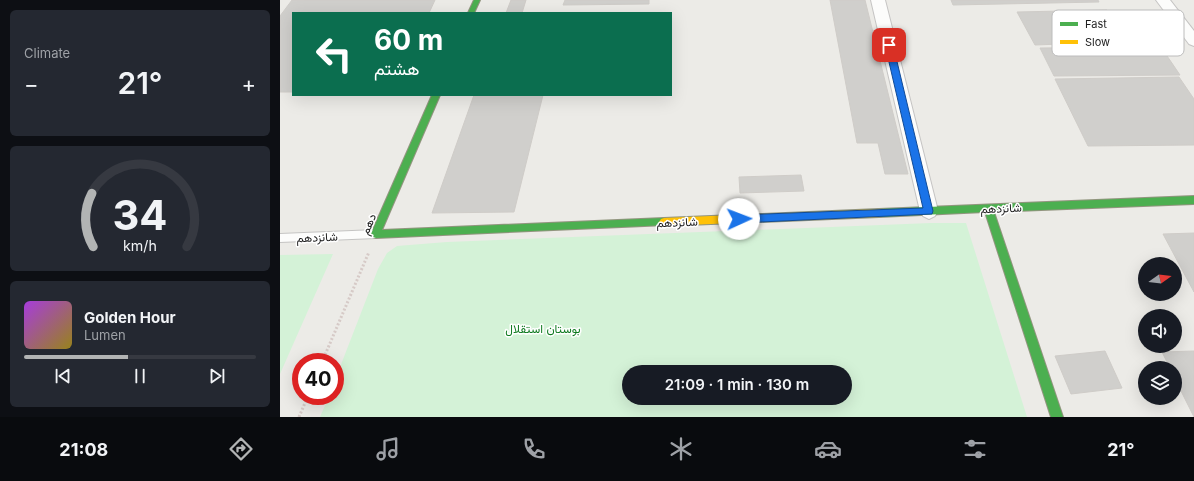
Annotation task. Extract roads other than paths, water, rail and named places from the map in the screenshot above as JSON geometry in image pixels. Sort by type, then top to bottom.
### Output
[{"type":"street","points":[[471,12],[477,0]]},
{"type":"street","points":[[878,0],[929,211]]},
{"type":"street","points":[[1163,0],[1171,10]]},
{"type":"street","points":[[1184,28],[1194,41]]},
{"type":"street","name":"دهم","points":[[376,234],[436,96]]},
{"type":"street","name":"شانزدهم","points":[[376,234],[1194,200]]},
{"type":"street","points":[[988,209],[1057,417]]},
{"type":"lane","name":"شانزدهم","points":[[280,238],[376,234]]},
{"type":"park label","name":"بوستان استقلال","points":[[543,328]]}]
